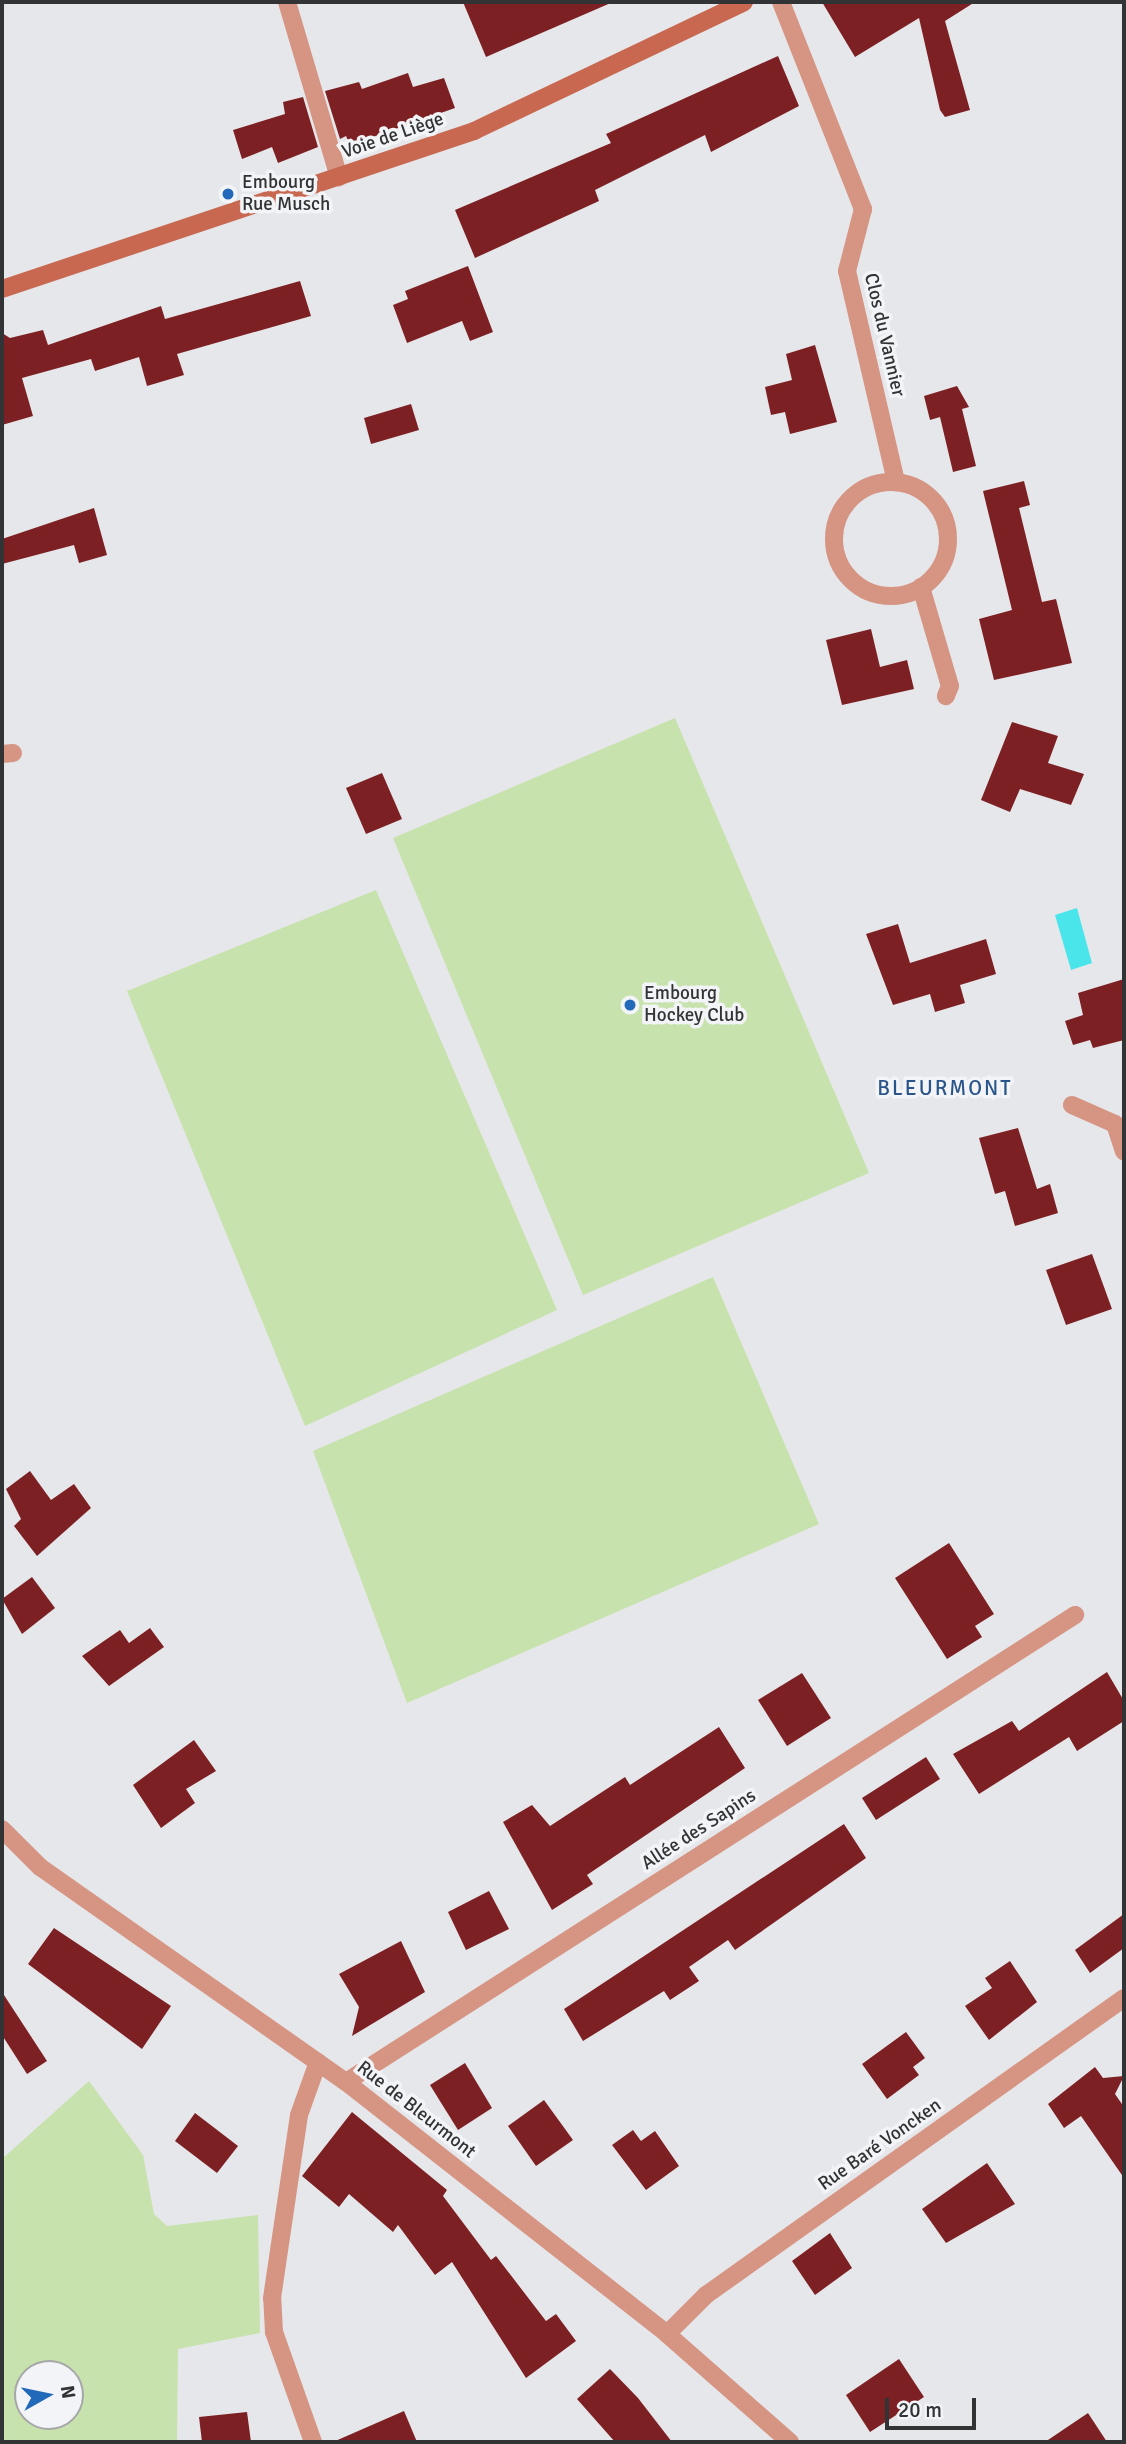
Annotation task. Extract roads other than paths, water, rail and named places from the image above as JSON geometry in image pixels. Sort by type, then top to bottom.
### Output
[{"type":"street","points":[[287,2],[339,177]]},
{"type":"street","name":"Voie de Liège","points":[[2,289],[474,131],[744,2]]},
{"type":"street","name":"Clos du Vannier","points":[[781,2],[863,209],[846,271],[896,482]]},
{"type":"street","points":[[896,482],[925,493],[944,519],[946,555],[920,587],[875,595],[849,576],[834,546],[849,501],[877,484],[896,482]]},
{"type":"street","points":[[920,587],[950,686],[946,696]]},
{"type":"street","points":[[1072,1105],[1115,1124],[1124,1152]]},
{"type":"street","name":"Allée des Sapins","points":[[346,2082],[1075,1615]]},
{"type":"street","name":"Rue de Bleurmont","points":[[2,1829],[40,1867],[346,2082],[667,2334],[790,2442]]},
{"type":"street","name":"Rue Baré Voncken","points":[[667,2334],[706,2295],[1124,1998]]},
{"type":"street","points":[[313,2442],[274,2332],[272,2298],[299,2116],[318,2062]]},
{"type":"water","points":[[1077,908],[1092,963],[1071,970],[1055,915]]},
{"type":"place","name":"Embourg Rue Musch","points":[[228,194]]},
{"type":"place","name":"Embourg Hockey Club","points":[[630,1005]]},
{"type":"district","name":"BLEURMONT","points":[[945,1088]]}]
